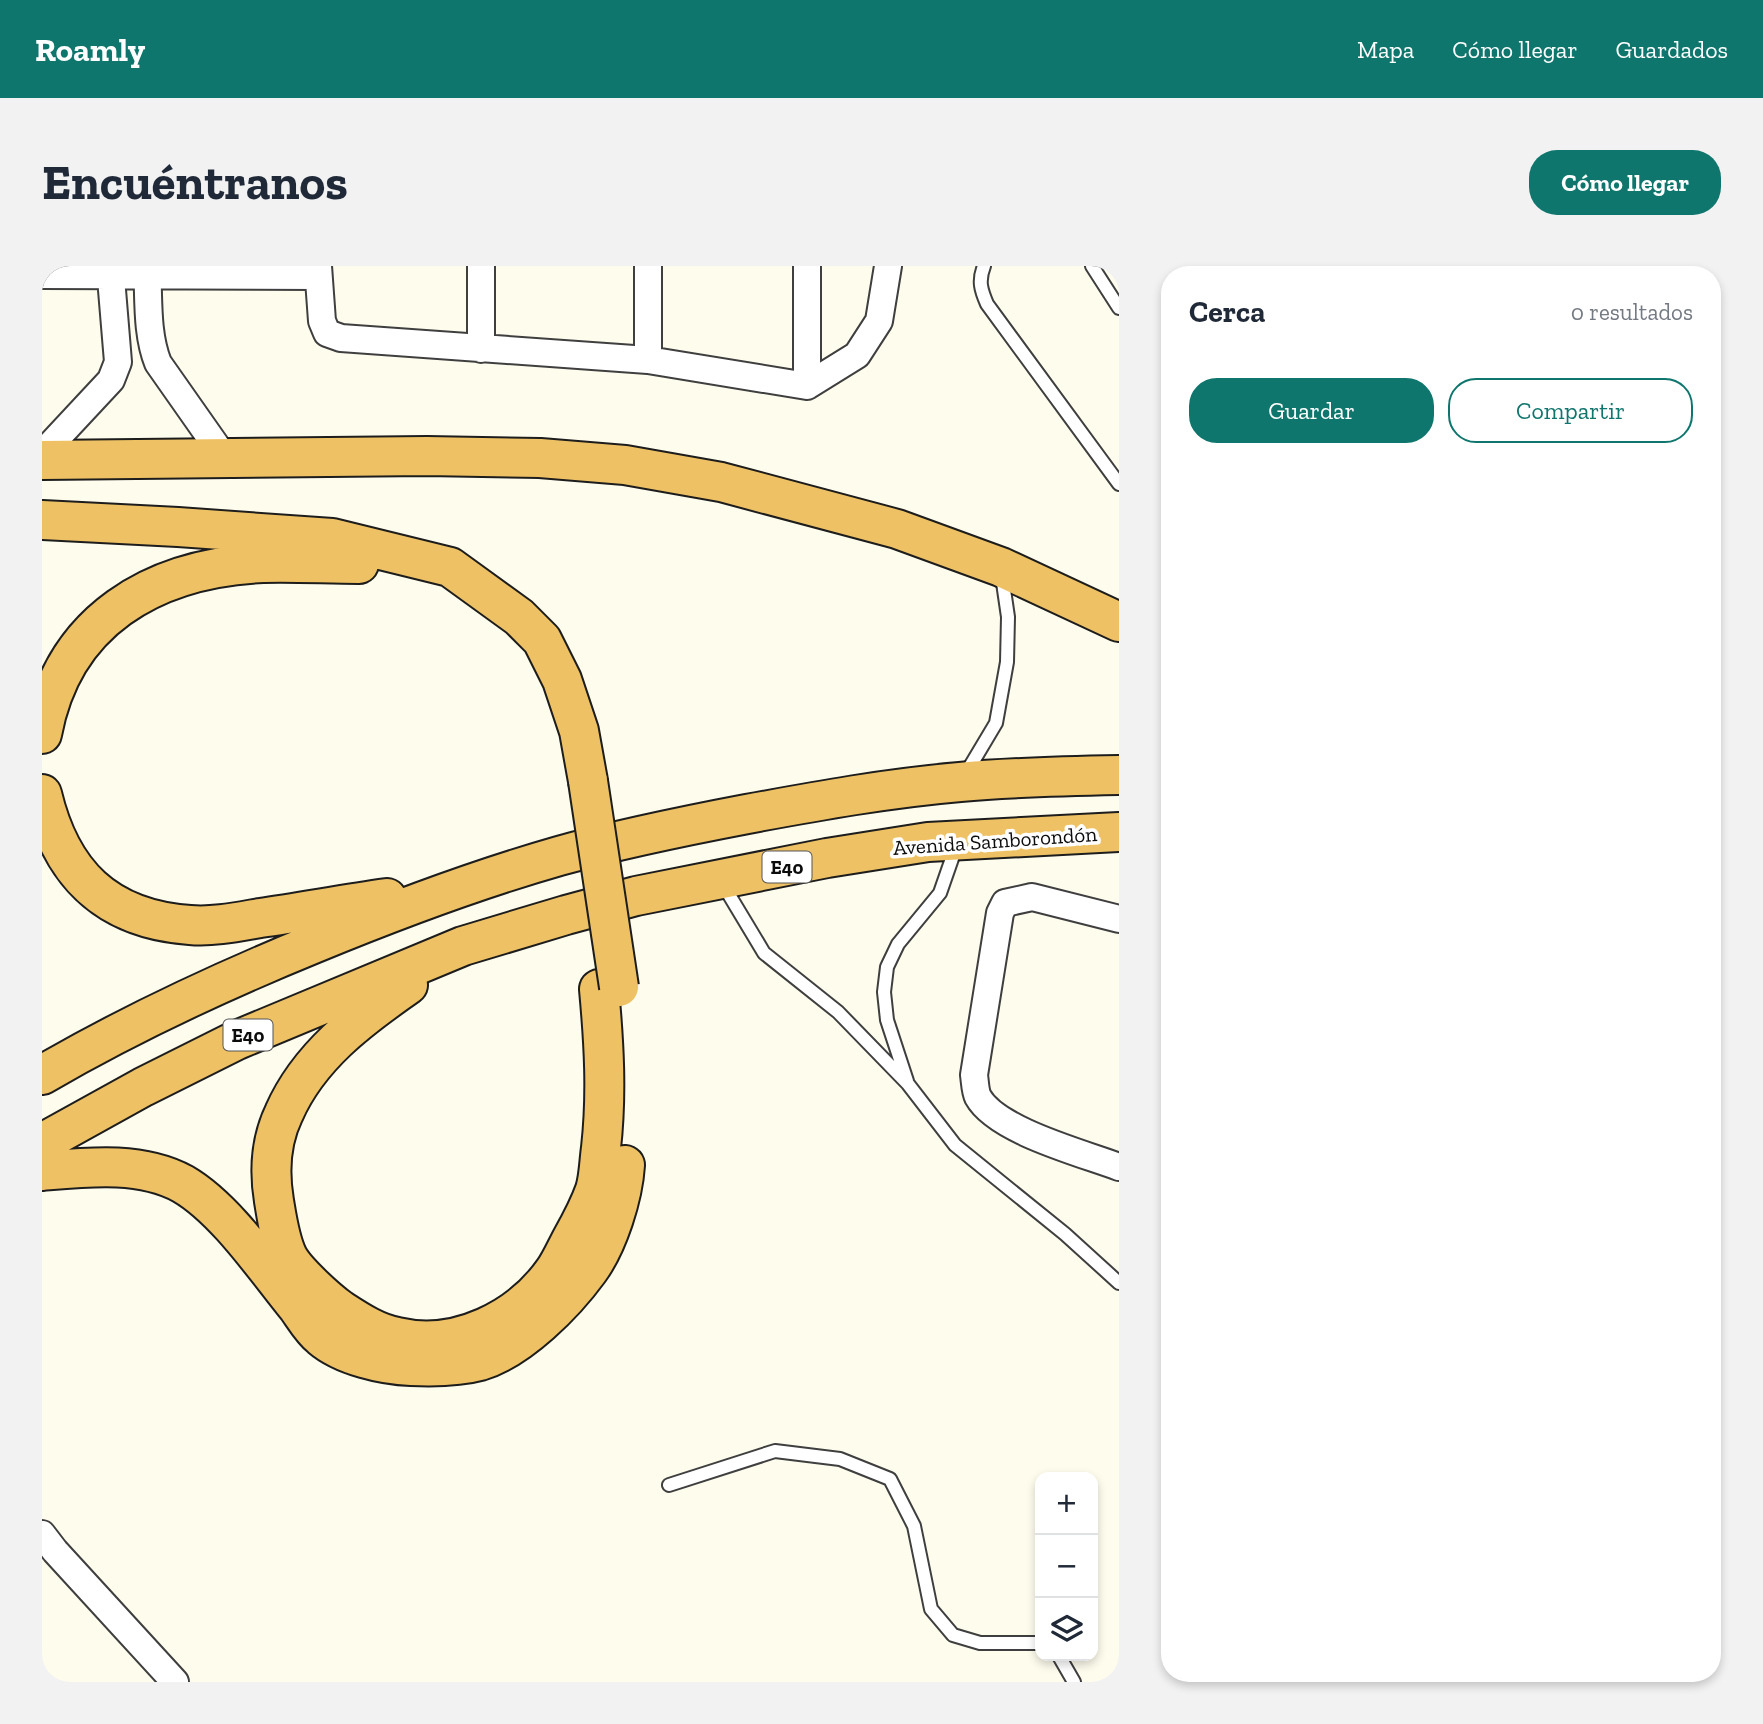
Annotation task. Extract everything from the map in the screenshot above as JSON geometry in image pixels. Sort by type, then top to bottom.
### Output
[{"type":"highway","points":[[42,460],[427,456],[540,458],[625,465],[721,482],[897,529],[1001,568],[1119,622]]},
{"type":"highway","points":[[42,520],[332,538],[450,567],[519,617],[542,640],[562,680],[579,731],[580,782],[609,988],[627,1049],[630,1111],[625,1172],[612,1224],[590,1269],[553,1311],[521,1340],[481,1360],[438,1367],[403,1366],[357,1357],[322,1338],[221,1215],[208,1201],[183,1184],[163,1175],[133,1170],[96,1167],[42,1171]]},
{"type":"highway","points":[[42,543],[359,564],[399,571],[449,589],[480,608],[525,649],[557,707],[580,782]]},
{"type":"highway","points":[[42,734],[47,709],[63,670],[81,642],[103,618],[124,602],[179,577],[219,569],[262,564],[359,564]]},
{"type":"highway","points":[[42,1075],[167,1009],[251,969],[469,885],[621,839],[790,806],[961,782],[1119,775]]},
{"type":"highway","points":[[42,794],[49,822],[64,854],[84,881],[105,898],[131,912],[161,921],[192,926],[232,923],[469,885]]},
{"type":"highway","name":"Avenida Samborondón","points":[[463,946],[636,896],[827,858],[928,842],[1119,832]]},
{"type":"highway","points":[[463,946],[356,1021],[322,1055],[302,1081],[284,1113],[272,1150],[271,1184],[277,1224],[289,1258],[329,1301],[363,1325],[398,1338],[428,1340],[468,1336],[517,1309],[555,1270],[587,1211],[595,1188],[605,1115],[609,988]]},
{"type":"highway","name":"E40","points":[[42,1143],[143,1087],[237,1040],[463,946]]},
{"type":"street","points":[[481,266],[481,349]]},
{"type":"street","points":[[648,266],[648,360]]},
{"type":"street","points":[[807,266],[807,386]]},
{"type":"street","points":[[42,275],[110,270],[318,271],[321,321],[327,333],[341,338],[648,360],[807,386],[858,355],[879,321],[883,270]]},
{"type":"street","points":[[42,454],[111,380],[118,362],[110,270]]},
{"type":"street","points":[[147,271],[153,352],[224,457]]},
{"type":"street","points":[[1119,919],[1032,897],[1005,903],[1000,913],[974,1075],[977,1096],[993,1113],[1011,1126],[1119,1167]]},
{"type":"street","points":[[42,1534],[175,1682]]},
{"type":"lane","points":[[984,266],[980,275],[980,288],[987,304],[1119,484]]},
{"type":"lane","points":[[1092,266],[1119,308]]},
{"type":"lane","points":[[961,782],[996,723],[1007,662],[1008,617],[1001,568]]},
{"type":"lane","points":[[908,1084],[887,1020],[884,992],[887,967],[898,944],[940,893],[958,840]]},
{"type":"lane","points":[[720,880],[764,953],[838,1012],[908,1084],[955,1145],[1065,1234],[1119,1283]]},
{"type":"lane","points":[[668,1485],[775,1451],[840,1460],[890,1479],[914,1526],[931,1609],[953,1635],[980,1643],[1035,1643]]},
{"type":"lane","points":[[1062,1661],[1074,1682]]}]
